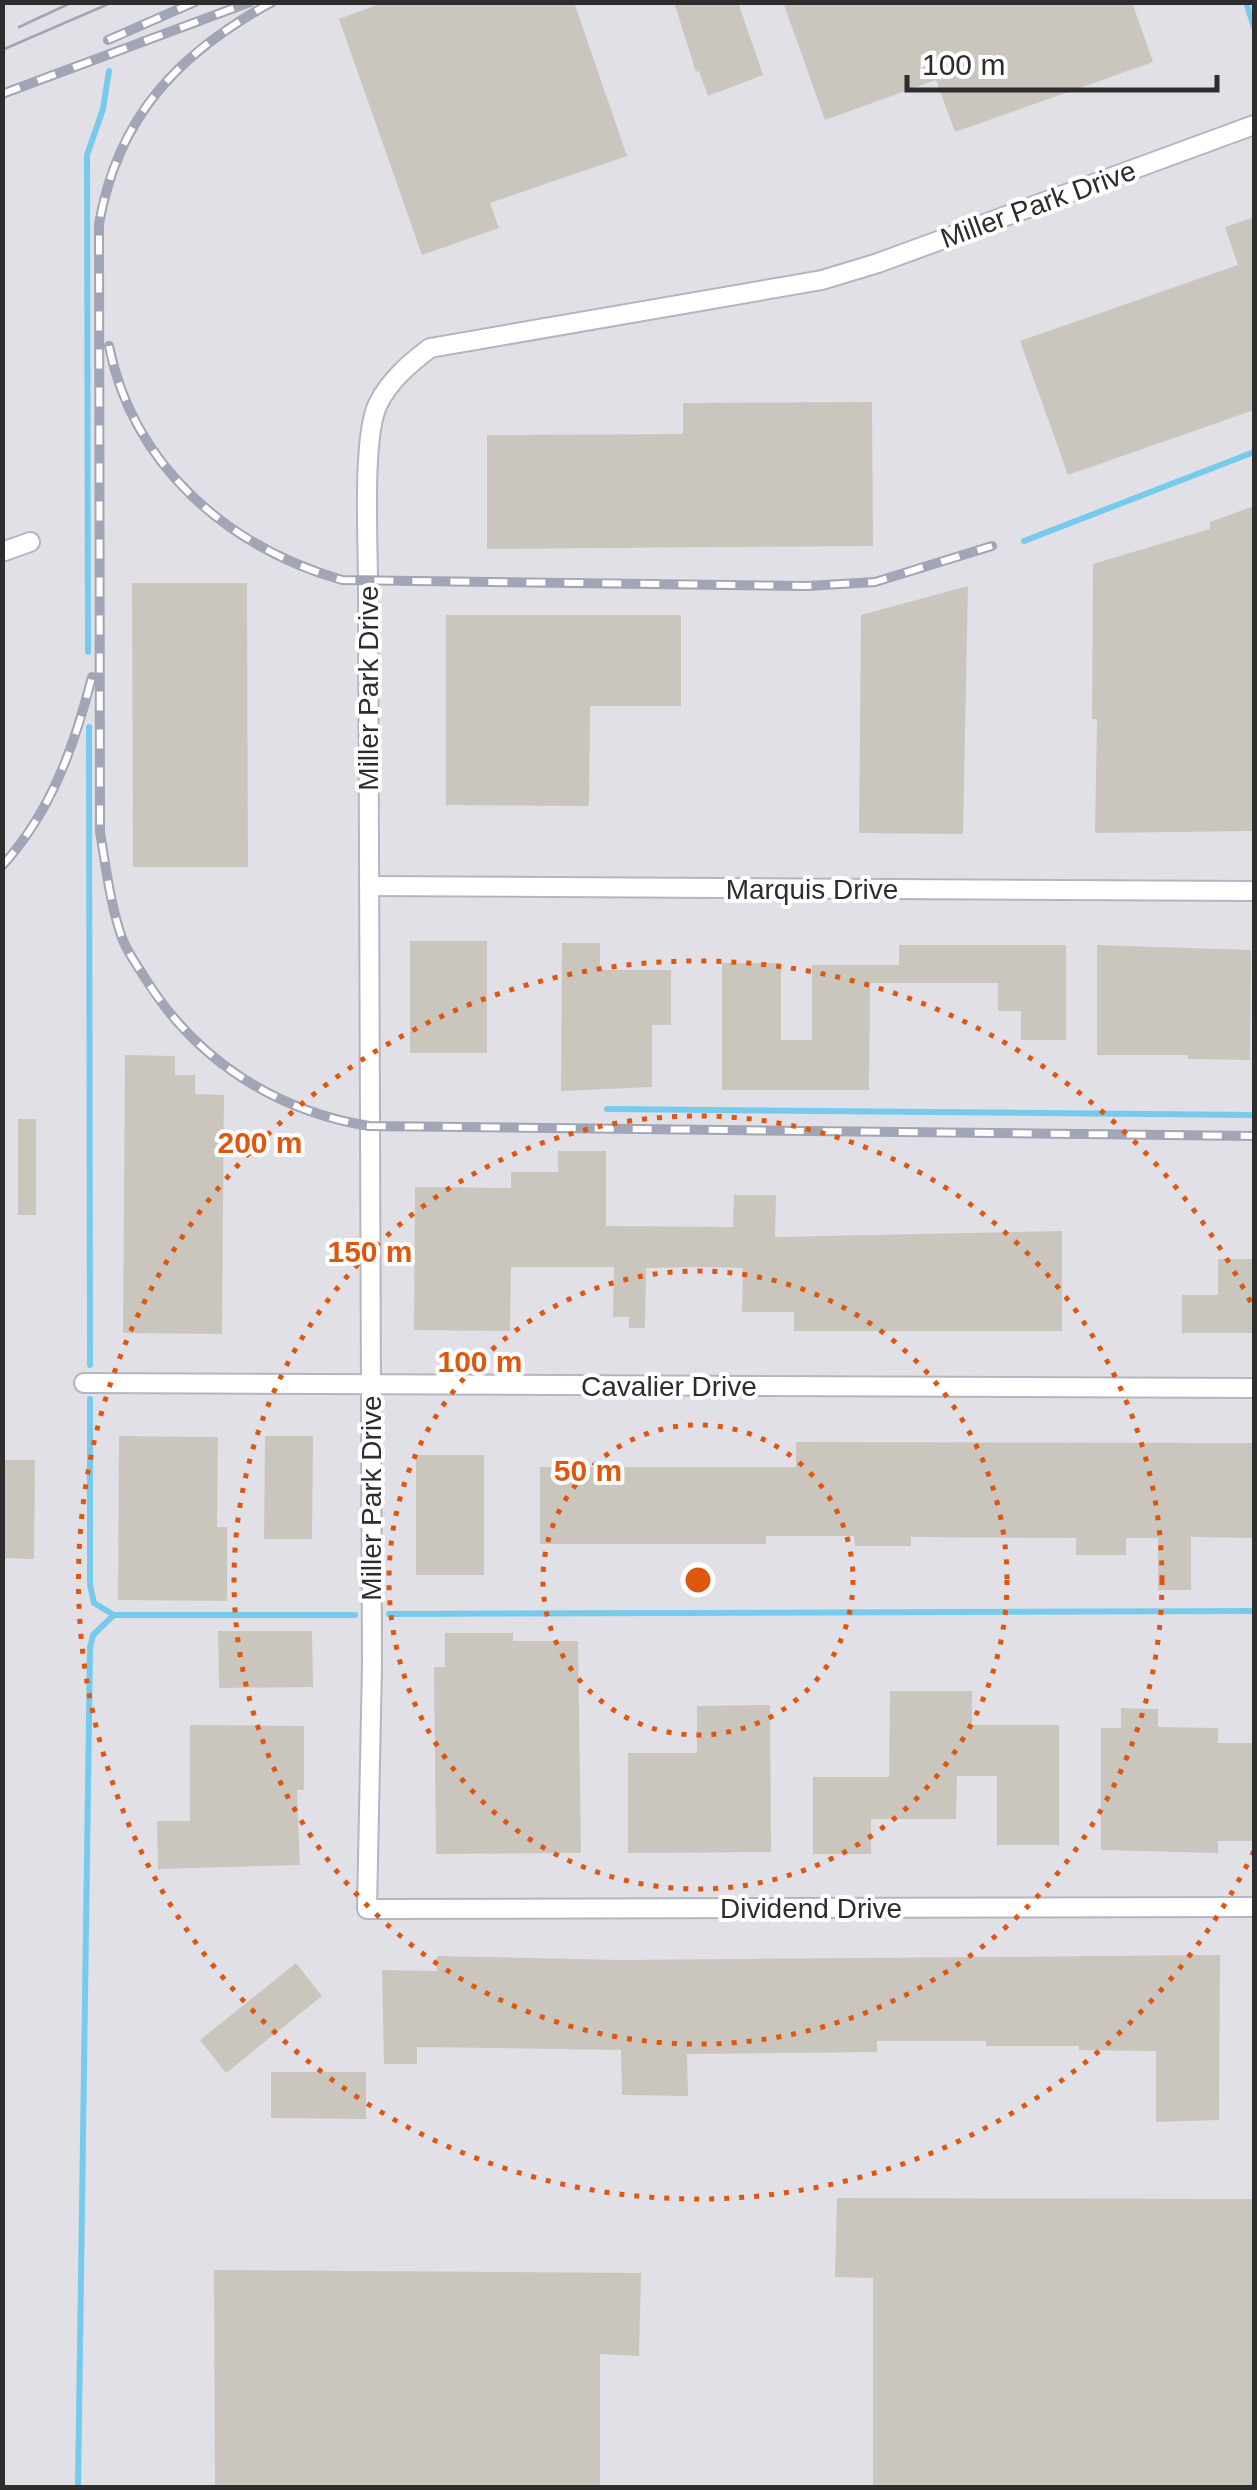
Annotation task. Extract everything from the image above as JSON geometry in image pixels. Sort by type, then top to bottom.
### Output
[{"type":"street","name":"Miller Park Drive","points":[[367,1908],[372,1665],[370,443],[376,407],[401,371],[430,348],[828,278],[1254,125]]},
{"type":"street","points":[[2,552],[30,542]]},
{"type":"street","name":"Marquis Drive","points":[[369,886],[1254,891]]},
{"type":"street","name":"Cavalier Drive","points":[[84,1383],[1254,1388]]},
{"type":"street","name":"Dividend Drive","points":[[367,1908],[1254,1907]]},
{"type":"shaded area","points":[[3,3],[1254,3],[1254,2487],[3,2487]]},
{"type":"building","points":[[385,2],[574,2],[627,156],[490,203],[499,228],[422,255],[339,19]]},
{"type":"building","points":[[674,2],[738,2],[763,75],[708,96],[699,71],[696,72]]},
{"type":"building","points":[[783,2],[1132,2],[1153,62],[955,132],[936,80],[825,120]]},
{"type":"building","points":[[1254,217],[1254,410],[1068,475],[1020,341],[1238,265],[1225,227]]},
{"type":"building","points":[[872,402],[873,546],[487,549],[487,435],[683,434],[683,403]]},
{"type":"building","points":[[1254,506],[1254,831],[1095,833],[1093,564],[1210,529],[1210,522]]},
{"type":"building","points":[[132,583],[247,583],[248,867],[133,867]]},
{"type":"building","points":[[968,586],[963,834],[859,833],[861,615]]},
{"type":"building","points":[[446,615],[681,615],[681,706],[590,706],[589,806],[446,805]]},
{"type":"building","points":[[410,941],[487,941],[487,1053],[410,1053]]},
{"type":"building","points":[[562,943],[600,943],[600,970],[671,970],[671,1025],[652,1025],[652,1087],[561,1091]]},
{"type":"building","points":[[899,945],[1066,945],[1066,1040],[1021,1040],[1021,1011],[998,1011],[998,983],[870,983],[869,1090],[722,1090],[722,963],[781,963],[781,1040],[812,1040],[812,965],[899,965]]},
{"type":"building","points":[[1097,945],[1251,950],[1250,1060],[1097,1055]]},
{"type":"building","points":[[125,1055],[175,1056],[175,1075],[195,1075],[195,1094],[224,1095],[222,1334],[123,1333]]},
{"type":"building","points":[[18,1119],[36,1119],[36,1215],[18,1215]]},
{"type":"building","points":[[558,1151],[606,1151],[606,1226],[733,1227],[734,1195],[776,1195],[775,1237],[1062,1231],[1062,1331],[794,1331],[794,1312],[742,1312],[743,1268],[699,1267],[646,1268],[645,1328],[629,1328],[629,1317],[613,1317],[614,1267],[511,1267],[510,1331],[414,1330],[415,1187],[511,1188],[511,1172],[558,1172]]},
{"type":"building","points":[[1218,1259],[1254,1259],[1254,1333],[1182,1333],[1182,1295],[1218,1295]]},
{"type":"building","points":[[119,1436],[218,1437],[217,1527],[227,1527],[227,1601],[118,1600]]},
{"type":"building","points":[[265,1436],[313,1436],[312,1539],[264,1539]]},
{"type":"building","points":[[796,1442],[1254,1443],[1254,1538],[1191,1537],[1191,1590],[1158,1590],[1158,1538],[1126,1538],[1126,1555],[1076,1555],[1076,1538],[911,1537],[911,1546],[855,1546],[854,1536],[766,1536],[766,1544],[540,1544],[540,1467],[796,1467]]},
{"type":"building","points":[[416,1455],[484,1455],[484,1575],[416,1575]]},
{"type":"building","points":[[2,1460],[35,1460],[34,1559],[2,1558]]},
{"type":"building","points":[[218,1631],[312,1631],[313,1687],[219,1688]]},
{"type":"building","points":[[445,1633],[513,1633],[513,1641],[578,1641],[581,1853],[436,1854],[434,1667],[445,1667]]},
{"type":"building","points":[[890,1691],[972,1691],[972,1725],[1059,1725],[1059,1845],[997,1845],[997,1776],[957,1776],[956,1819],[871,1819],[871,1854],[813,1854],[813,1777],[889,1777]]},
{"type":"building","points":[[770,1705],[771,1852],[628,1853],[628,1753],[697,1753],[697,1706]]},
{"type":"building","points":[[1121,1708],[1158,1709],[1158,1727],[1218,1728],[1218,1743],[1254,1743],[1254,1841],[1218,1841],[1218,1853],[1101,1850],[1101,1728],[1121,1728]]},
{"type":"building","points":[[190,1725],[304,1726],[304,1790],[297,1790],[300,1865],[158,1869],[157,1821],[190,1821]]},
{"type":"building","points":[[1220,1955],[1219,2120],[1156,2122],[1156,2051],[986,2046],[986,2041],[877,2041],[877,2052],[687,2054],[688,2096],[622,2095],[621,2050],[417,2047],[417,2064],[384,2064],[382,1970],[437,1971],[437,1956],[621,1960]]},
{"type":"building","points":[[296,1963],[322,1996],[226,2073],[200,2040]]},
{"type":"building","points":[[271,2072],[366,2072],[366,2119],[271,2118]]},
{"type":"building","points":[[837,2198],[1254,2199],[1254,2488],[873,2488],[873,2278],[835,2277]]},
{"type":"building","points":[[214,2270],[641,2273],[639,2356],[600,2354],[600,2488],[215,2488]]},
{"type":"waterway","points":[[1246,2],[1254,27]]},
{"type":"waterway","points":[[88,652],[87,155],[103,109],[109,71]]},
{"type":"waterway","points":[[1024,541],[1254,452]]},
{"type":"waterway","points":[[89,727],[90,1365]]},
{"type":"waterway","points":[[607,1109],[1254,1115]]},
{"type":"waterway","points":[[90,1399],[90,1585],[94,1603],[114,1615],[355,1615]]},
{"type":"waterway","points":[[389,1614],[1254,1611]]},
{"type":"waterway","points":[[78,2488],[90,1648],[93,1635],[114,1615]]},
{"type":"tram line","points":[[19,27],[73,2]]},
{"type":"tram line","points":[[2,50],[113,2]]},
{"type":"railway","points":[[108,40],[195,2]]},
{"type":"railway","points":[[2,94],[250,2]]},
{"type":"railway","points":[[272,2],[208,43],[157,92],[121,151],[99,224],[100,832],[122,938],[165,1007],[188,1033],[240,1077],[301,1108],[369,1126],[1254,1136]]},
{"type":"railway","points":[[109,346],[121,389],[140,429],[163,464],[192,496],[261,546],[342,580],[807,586],[875,582],[992,546]]},
{"type":"railway","points":[[2,866],[34,824],[59,778],[92,677]]}]
